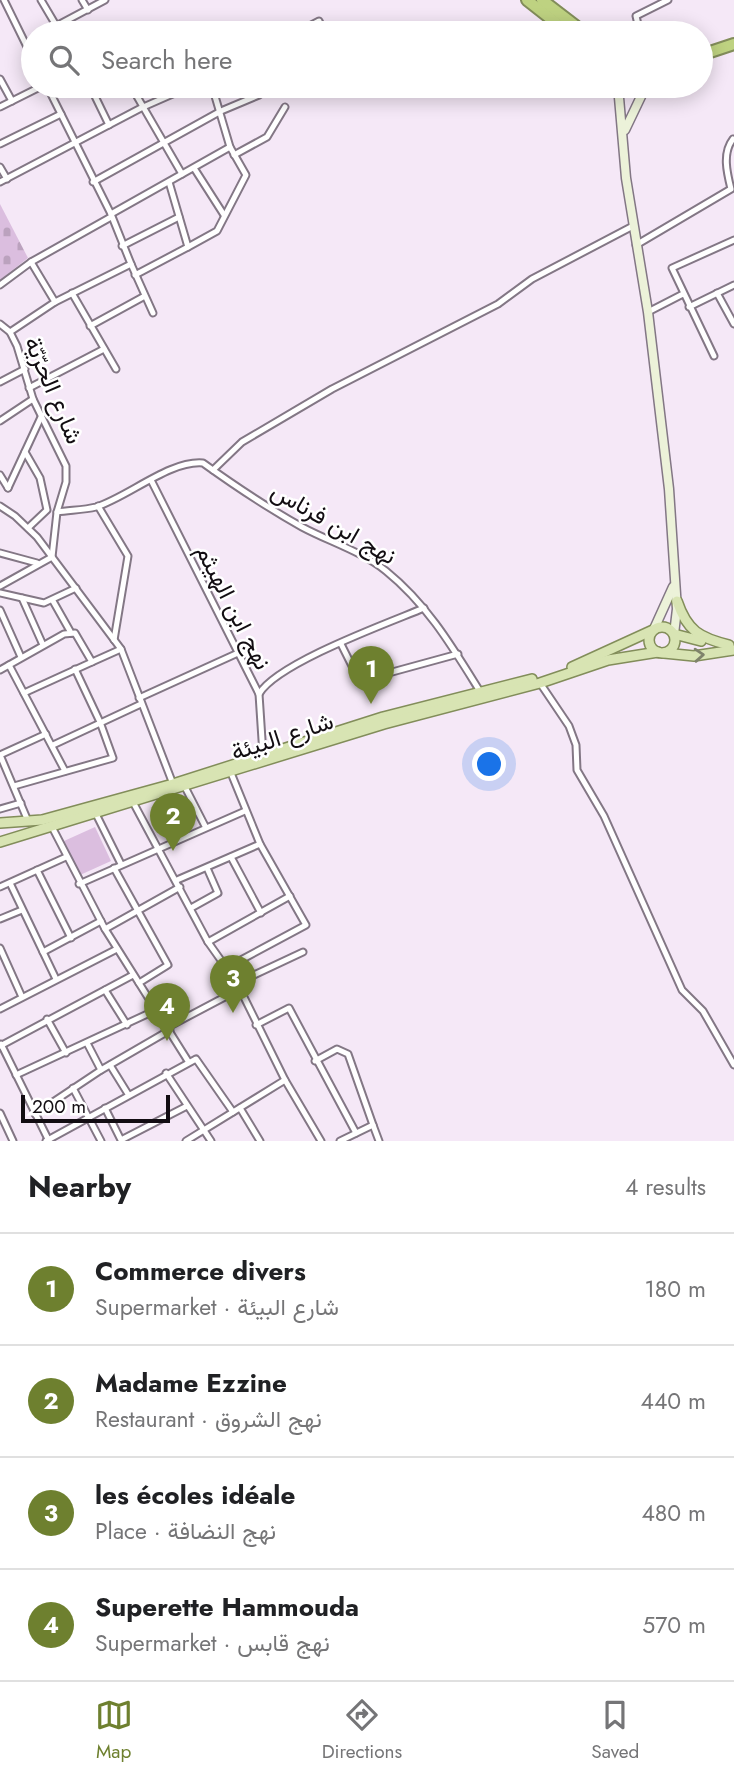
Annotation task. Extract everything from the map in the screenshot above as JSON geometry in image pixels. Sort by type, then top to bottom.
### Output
[{"type":"highway","points":[[527,0],[554,21]]},
{"type":"highway","points":[[542,0],[569,21]]},
{"type":"highway","points":[[713,51],[734,44]]},
{"type":"main road","points":[[621,98],[633,226],[648,312],[669,489],[677,601],[682,618],[693,632],[732,647]]},
{"type":"main road","points":[[623,136],[639,98]]},
{"type":"main road","points":[[674,584],[649,643],[661,653],[674,644],[677,601]]},
{"type":"main road","points":[[654,630],[666,628],[674,634],[732,647]]},
{"type":"main road","name":"شارع البيئة","points":[[0,823],[29,822],[230,773],[575,666],[654,630]]},
{"type":"main road","name":"شارع البيئة","points":[[0,842],[133,802],[263,755],[482,695],[540,683],[608,660],[661,653],[694,656],[732,647]]},
{"type":"main road","points":[[0,829],[0,842]]},
{"type":"street","points":[[4,0],[21,35]]},
{"type":"street","points":[[41,0],[53,21]]},
{"type":"street","points":[[82,0],[88,10]]},
{"type":"street","points":[[68,21],[106,0]]},
{"type":"street","points":[[637,21],[636,16],[668,0]]},
{"type":"street","points":[[0,16],[8,12]]},
{"type":"street","points":[[0,79],[12,101]]},
{"type":"street","points":[[0,107],[21,97]]},
{"type":"street","points":[[52,98],[111,216],[143,297],[153,313]]},
{"type":"street","points":[[96,98],[109,125]]},
{"type":"street","points":[[136,98],[182,174]]},
{"type":"street","points":[[0,182],[164,98]]},
{"type":"street","points":[[135,275],[217,231],[246,177],[230,147],[216,98]]},
{"type":"street","points":[[93,182],[220,111],[252,98]]},
{"type":"street","points":[[234,155],[267,137],[285,107]]},
{"type":"street","points":[[0,144],[61,114]]},
{"type":"street","points":[[733,139],[729,145],[727,162],[734,198]]},
{"type":"street","points":[[0,285],[31,262],[230,147]]},
{"type":"street","points":[[0,167],[7,178]]},
{"type":"street","points":[[194,168],[224,215]]},
{"type":"street","points":[[169,182],[188,247]]},
{"type":"street","points":[[636,245],[731,189]]},
{"type":"street","points":[[122,246],[179,217]]},
{"type":"street","points":[[213,470],[242,442],[331,388],[498,304],[532,279],[633,226]]},
{"type":"street","points":[[714,356],[683,295],[673,267],[734,240]]},
{"type":"street","points":[[31,262],[55,302]]},
{"type":"street","points":[[10,332],[55,302],[131,264]]},
{"type":"street","points":[[689,307],[734,285]]},
{"type":"street","points":[[72,293],[116,369]]},
{"type":"street","points":[[717,293],[734,324]]},
{"type":"street","points":[[648,312],[683,295]]},
{"type":"street","points":[[90,326],[143,297]]},
{"type":"street","name":"شارع الحرّيّة","points":[[0,324],[10,332],[25,369],[33,399],[66,466],[66,482],[57,512],[52,557]]},
{"type":"street","points":[[29,388],[104,349]]},
{"type":"street","points":[[0,382],[25,369]]},
{"type":"street","points":[[0,421],[33,399]]},
{"type":"street","points":[[5,486],[42,415]]},
{"type":"street","points":[[24,452],[40,478],[47,510],[28,528]]},
{"type":"street","name":"نهج ابن فرناس","points":[[151,480],[200,462],[303,527],[369,559],[424,608],[458,654],[482,695]]},
{"type":"street","points":[[0,475],[5,486]]},
{"type":"street","points":[[57,512],[98,506],[151,480]]},
{"type":"street","name":"نهج ابن الهيثم","points":[[151,480],[260,694],[263,755]]},
{"type":"street","points":[[98,506],[128,556],[114,641]]},
{"type":"street","points":[[1,508],[28,528],[121,649],[140,701],[178,787],[205,826]]},
{"type":"street","points":[[0,552],[37,563]]},
{"type":"street","points":[[0,586],[52,557]]},
{"type":"street","points":[[0,593],[39,602],[53,601],[76,588]]},
{"type":"street","points":[[22,598],[43,645]]},
{"type":"street","points":[[53,601],[92,662]]},
{"type":"street","points":[[260,694],[268,682],[289,669],[424,608]]},
{"type":"street","points":[[0,610],[21,657]]},
{"type":"street","points":[[0,635],[9,630]]},
{"type":"street","points":[[0,670],[70,631]]},
{"type":"street","points":[[341,644],[360,680],[458,654]]},
{"type":"street","points":[[24,693],[121,649]]},
{"type":"street","points":[[53,745],[237,653]]},
{"type":"street","points":[[9,665],[65,771]]},
{"type":"street","points":[[14,786],[113,758],[100,722],[75,669]]},
{"type":"street","points":[[540,683],[569,726],[576,745],[578,770],[604,816],[682,990],[703,1011],[734,1065]]},
{"type":"street","points":[[29,822],[0,755],[46,734]]},
{"type":"street","points":[[226,968],[305,929],[306,923],[260,844],[230,773]]},
{"type":"street","points":[[133,802],[208,942],[238,986],[285,1080],[320,1141]]},
{"type":"street","points":[[0,809],[21,803]]},
{"type":"street","points":[[79,884],[205,826],[245,811]]},
{"type":"street","points":[[95,812],[121,864]]},
{"type":"street","points":[[51,825],[79,884],[105,929],[188,1061]]},
{"type":"street","points":[[177,880],[260,844]]},
{"type":"street","points":[[0,887],[66,857]]},
{"type":"street","points":[[231,857],[261,913]]},
{"type":"street","points":[[114,868],[168,965],[139,983]]},
{"type":"street","points":[[191,908],[218,893],[207,868]]},
{"type":"street","points":[[37,870],[71,938]]},
{"type":"street","points":[[10,883],[56,979]]},
{"type":"street","points":[[105,929],[180,887]]},
{"type":"street","points":[[208,942],[289,896]]},
{"type":"street","points":[[0,919],[22,910]]},
{"type":"street","points":[[43,952],[101,921]]},
{"type":"street","points":[[0,948],[22,997]]},
{"type":"street","points":[[0,1009],[117,949]]},
{"type":"street","points":[[35,1114],[238,986],[303,952]]},
{"type":"street","points":[[133,975],[1,1044],[48,1140],[188,1061],[199,1060],[233,1112]]},
{"type":"street","points":[[105,990],[127,1025]]},
{"type":"street","points":[[256,1025],[289,1009],[356,1133]]},
{"type":"street","points":[[16,1075],[156,1010]]},
{"type":"street","points":[[47,1019],[66,1053]]},
{"type":"street","points":[[87,1043],[101,1070]]},
{"type":"street","points":[[315,1061],[337,1049],[348,1054],[379,1141]]},
{"type":"street","points":[[110,1065],[128,1094]]},
{"type":"street","points":[[166,1073],[211,1141]]},
{"type":"street","points":[[186,1141],[285,1080]]},
{"type":"street","points":[[73,1088],[101,1141]]},
{"type":"street","points":[[105,1108],[119,1140],[187,1106]]},
{"type":"street","points":[[240,1108],[260,1141]]},
{"type":"street","points":[[0,1113],[13,1141]]},
{"type":"street","points":[[340,1141],[373,1125]]},
{"type":"green space","points":[[0,204],[28,258],[0,280]]},
{"type":"green space","points":[[95,827],[111,861],[80,875],[64,841]]},
{"type":"place","name":"Commerce divers","points":[[371,704]]},
{"type":"place","name":"Madame Ezzine","points":[[173,851]]},
{"type":"place","name":"les écoles idéale","points":[[233,1013]]},
{"type":"place","name":"Superette Hammouda","points":[[167,1041]]}]
